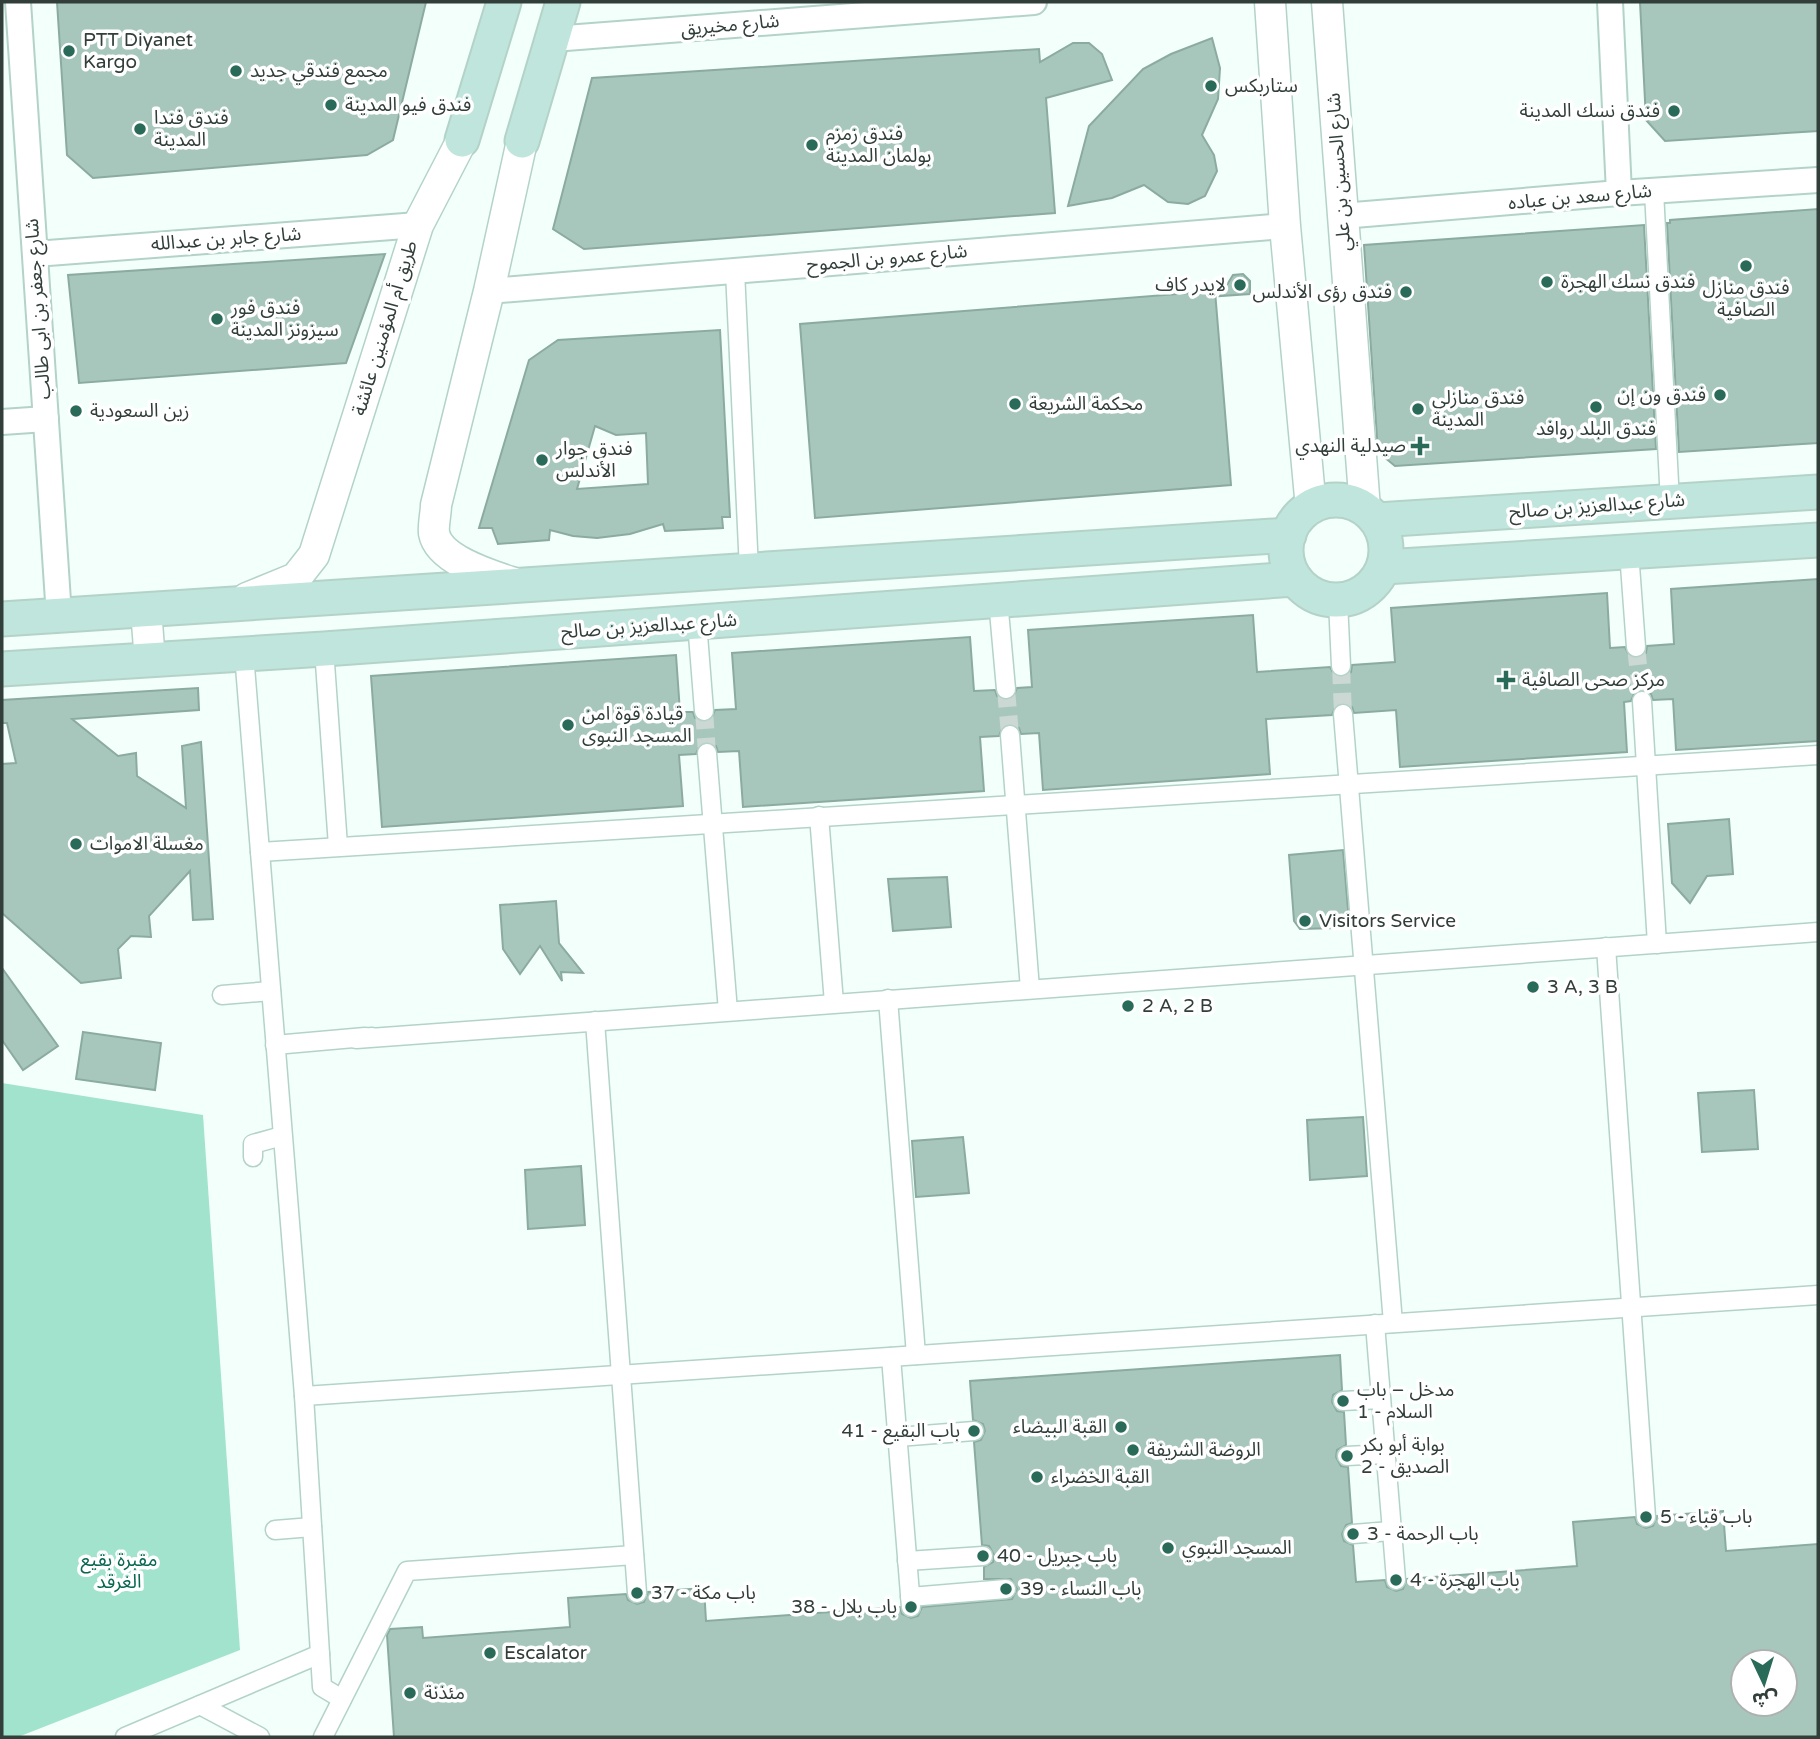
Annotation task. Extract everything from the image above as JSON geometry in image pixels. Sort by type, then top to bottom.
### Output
[{"type":"main road","name":"طريق أم المؤمنين عائشة","points":[[462,140],[504,2]]},
{"type":"main road","points":[[522,141],[563,2]]},
{"type":"main road","name":"شارع عبدالعزيز بن صالح","points":[[1311,508],[1332,500],[1344,501],[1371,515],[1670,502],[1818,492]]},
{"type":"main road","points":[[1311,508],[1301,515],[1289,535],[1286,550],[1288,565],[1295,579],[1307,591],[1338,601],[1353,598],[1366,591],[1384,567],[1387,551],[1385,543],[1371,515]]},
{"type":"main road","points":[[2,619],[1289,535]]},
{"type":"main road","points":[[1384,567],[1818,540]]},
{"type":"main road","name":"شارع عبدالعزيز بن صالح","points":[[2,669],[324,649],[1295,579]]},
{"type":"street","name":"شارع جعفر بن ابى طالب","points":[[18,2],[59,615]]},
{"type":"street","name":"شارع مخيريق","points":[[553,39],[958,4],[1034,2]]},
{"type":"street","points":[[1270,2],[1285,226],[1311,508]]},
{"type":"street","name":"شارع الحسين بن علي","points":[[1327,2],[1342,216],[1371,515]]},
{"type":"street","points":[[1610,2],[1619,193]]},
{"type":"street","name":"طريق أم المؤمنين عائشة","points":[[220,605],[259,594],[296,578],[314,555],[418,225],[462,140]]},
{"type":"street","points":[[521,586],[480,571],[445,552],[434,533],[436,505],[489,291],[522,141]]},
{"type":"street","name":"شارع سعد بن عباده","points":[[1342,216],[1818,180]]},
{"type":"street","points":[[1654,191],[1670,502]]},
{"type":"street","name":"شارع جابر بن عبدالله","points":[[35,254],[418,225]]},
{"type":"street","name":"شارع عمرو بن الجموح","points":[[489,291],[1285,226]]},
{"type":"street","points":[[735,271],[749,570]]},
{"type":"street","points":[[2,422],[46,419]]},
{"type":"street","points":[[1629,552],[1636,646]]},
{"type":"street","points":[[999,600],[1006,689]]},
{"type":"street","points":[[1338,601],[1341,666]]},
{"type":"street","points":[[146,610],[150,661]]},
{"type":"street","points":[[697,622],[704,711]]},
{"type":"street","points":[[324,649],[338,846]]},
{"type":"street","points":[[244,654],[304,1396],[321,1687],[342,1699]]},
{"type":"street","points":[[1642,701],[1657,944]]},
{"type":"street","points":[[1343,714],[1363,964],[1384,1323],[1381,1399],[1396,1580]]},
{"type":"street","points":[[1010,735],[1030,989]]},
{"type":"street","points":[[707,753],[729,1011]]},
{"type":"street","points":[[260,852],[1818,755]]},
{"type":"street","points":[[819,816],[834,1003]]},
{"type":"street","points":[[275,1045],[1818,932]]},
{"type":"street","points":[[1605,947],[1646,1517]]},
{"type":"street","points":[[222,995],[271,991]]},
{"type":"street","points":[[888,999],[916,1355]]},
{"type":"street","points":[[596,1021],[638,1593]]},
{"type":"street","points":[[253,1157],[253,1144],[282,1136]]},
{"type":"street","points":[[304,1396],[1818,1295]]},
{"type":"street","points":[[891,1357],[910,1602],[1006,1590]]},
{"type":"street","points":[[1343,1401],[1381,1399]]},
{"type":"street","points":[[898,1437],[974,1431]]},
{"type":"street","points":[[1347,1456],[1385,1454]]},
{"type":"street","points":[[275,1530],[312,1527]]},
{"type":"street","points":[[1353,1534],[1391,1531]]},
{"type":"street","points":[[323,1737],[407,1571],[634,1555]]},
{"type":"street","points":[[907,1561],[983,1556]]},
{"type":"street","points":[[125,1737],[320,1654]]},
{"type":"street","points":[[200,1705],[260,1737]]},
{"type":"green space","name":"مقبرة بقيع الغرقد","points":[[2,1083],[203,1115],[240,1650],[18,1737],[2,1737]]},
{"type":"building","name":"مجمع فندقي جديد","points":[[57,2],[426,2],[393,140],[367,155],[93,178],[67,155]]},
{"type":"building","points":[[1640,2],[1818,2],[1818,131],[1665,141],[1646,120]]},
{"type":"building","points":[[1212,38],[1220,68],[1218,99],[1202,135],[1214,155],[1217,171],[1205,196],[1188,204],[1168,202],[1144,185],[1112,198],[1068,206],[1089,126],[1143,69],[1171,54]]},
{"type":"building","name":"فندق زمزم بولمان المدينة","points":[[1073,43],[1089,43],[1102,54],[1112,80],[1046,98],[1055,213],[584,249],[553,229],[592,78],[1039,49],[1040,62]]},
{"type":"building","points":[[1818,209],[1818,443],[1679,452],[1667,223],[1670,223],[1670,220]]},
{"type":"building","points":[[1644,225],[1656,449],[1395,466],[1378,452],[1364,245]]},
{"type":"building","name":"فندق فور سيزونز المدينة","points":[[385,254],[346,363],[79,383],[68,275]]},
{"type":"building","points":[[1243,274],[1250,281],[1250,294],[1220,296],[1233,275]]},
{"type":"building","name":"محكمة الشريعة","points":[[1215,291],[1231,485],[815,518],[800,324]]},
{"type":"building","name":"فندق جوار الأندلس","points":[[720,330],[730,517],[722,517],[723,528],[665,531],[663,524],[630,534],[597,538],[550,530],[549,540],[498,544],[492,528],[479,528],[529,360],[558,340]],"holes":[[[595,426],[616,435],[646,433],[648,484],[577,489]]]},
{"type":"building","points":[[1818,579],[1818,741],[1676,750],[1673,699],[1653,700],[1651,694],[1642,690],[1635,692],[1631,701],[1624,702],[1627,752],[1400,767],[1396,710],[1354,713],[1352,707],[1343,703],[1336,705],[1332,715],[1266,719],[1270,774],[1043,790],[1039,733],[1021,734],[1019,728],[1010,724],[1003,726],[999,736],[980,737],[984,791],[743,807],[739,751],[718,752],[716,746],[707,742],[700,744],[696,754],[679,755],[683,806],[382,827],[371,676],[676,655],[680,712],[693,712],[695,718],[704,722],[711,720],[715,710],[736,709],[732,653],[970,637],[974,691],[995,690],[997,696],[1006,700],[1013,698],[1017,688],[1032,687],[1028,630],[1253,615],[1257,672],[1330,667],[1335,676],[1342,677],[1351,672],[1352,665],[1395,662],[1391,608],[1607,593],[1610,648],[1625,647],[1630,657],[1638,658],[1646,653],[1647,646],[1674,644],[1671,589]]},
{"type":"building","name":"مغسلة الاموات","points":[[198,688],[199,710],[72,719],[118,756],[136,753],[137,776],[186,808],[182,746],[201,742],[213,919],[193,920],[190,871],[149,916],[151,937],[131,936],[118,949],[121,978],[81,983],[2,913],[2,764],[16,763],[7,723],[2,723],[2,700]]},
{"type":"building","points":[[1729,819],[1733,874],[1707,876],[1690,903],[1672,883],[1668,824]]},
{"type":"building","points":[[1343,850],[1348,910],[1338,928],[1300,929],[1294,921],[1289,855]]},
{"type":"building","points":[[947,877],[951,927],[893,931],[888,879]]},
{"type":"building","points":[[556,901],[559,943],[583,973],[561,972],[562,981],[540,946],[520,974],[503,949],[500,905]]},
{"type":"building","points":[[2,968],[58,1046],[23,1070],[2,1040]]},
{"type":"building","points":[[83,1032],[161,1043],[155,1090],[76,1079]]},
{"type":"building","points":[[1754,1090],[1758,1149],[1702,1152],[1698,1093]]},
{"type":"building","points":[[1363,1117],[1367,1176],[1310,1180],[1307,1120]]},
{"type":"building","points":[[963,1137],[969,1193],[916,1197],[912,1141]]},
{"type":"building","points":[[581,1166],[585,1225],[528,1229],[525,1170]]},
{"type":"building","name":"المسجد النبوي","points":[[1340,1355],[1342,1390],[1333,1395],[1332,1402],[1337,1411],[1344,1412],[1346,1445],[1337,1450],[1336,1457],[1341,1466],[1348,1467],[1352,1523],[1346,1525],[1342,1534],[1344,1541],[1353,1545],[1356,1582],[1385,1580],[1387,1587],[1396,1591],[1403,1589],[1407,1579],[1577,1566],[1573,1522],[1635,1517],[1637,1524],[1646,1528],[1653,1526],[1657,1516],[1723,1511],[1726,1551],[1818,1544],[1818,1737],[394,1737],[387,1635],[390,1629],[422,1627],[423,1638],[570,1627],[568,1598],[626,1594],[628,1600],[637,1604],[644,1602],[648,1592],[704,1588],[706,1621],[900,1607],[902,1614],[911,1618],[918,1616],[922,1607],[1012,1599],[1017,1589],[1011,1579],[984,1579],[984,1567],[993,1562],[994,1555],[989,1546],[982,1545],[974,1442],[981,1440],[985,1431],[983,1424],[973,1420],[970,1381]]},
{"type":"tunnel","points":[[1636,647],[1642,701]]},
{"type":"tunnel","points":[[1341,666],[1343,714]]},
{"type":"tunnel","points":[[1006,689],[1010,735]]},
{"type":"tunnel","points":[[704,711],[707,753]]},
{"type":"place","name":"PTT Diyanet Kargo","points":[[69,51]]},
{"type":"place","name":"مجمع فندقي جديد","points":[[236,71]]},
{"type":"place","name":"ستاربكس","points":[[1211,86]]},
{"type":"place","name":"فندق فيو المدينة","points":[[331,105]]},
{"type":"place","name":"فندق نسك المدينة","points":[[1674,111]]},
{"type":"place","name":"فندق فندا المدينة","points":[[140,129]]},
{"type":"place","name":"فندق زمزم بولمان المدينة","points":[[812,145]]},
{"type":"place","name":"فندق منازل الصافية","points":[[1746,266]]},
{"type":"place","name":"فندق نسك الهجرة","points":[[1547,282]]},
{"type":"place","name":"لايدر كاف","points":[[1240,285]]},
{"type":"place","name":"فندق رؤى الأندلس","points":[[1406,292]]},
{"type":"place","name":"فندق فور سيزونز المدينة","points":[[217,319]]},
{"type":"place","name":"فندق ون إن","points":[[1720,395]]},
{"type":"place","name":"محكمة الشريعة","points":[[1015,404]]},
{"type":"place","name":"فندق البلد روافد","points":[[1596,407]]},
{"type":"place","name":"فندق منازلي المدينة","points":[[1418,409]]},
{"type":"place","name":"زين السعودية","points":[[76,411]]},
{"type":"place","name":"صيدلية النهدي","points":[[1420,446]]},
{"type":"place","name":"فندق جوار الأندلس","points":[[542,460]]},
{"type":"place","name":"مركز صحى الصافية","points":[[1506,680]]},
{"type":"place","name":"قيادة قوة امن المسجد النبوى","points":[[568,725]]},
{"type":"place","name":"مغسلة الاموات","points":[[76,844]]},
{"type":"place","name":"Visitors Service","points":[[1305,921]]},
{"type":"place","name":"3 A, 3 B","points":[[1533,987]]},
{"type":"place","name":"2 A, 2 B","points":[[1128,1006]]},
{"type":"place","name":"مدخل – باب السلام - 1","points":[[1343,1401]]},
{"type":"place","name":"القبة البيضاء","points":[[1121,1427]]},
{"type":"place","name":"باب البقيع - 41","points":[[974,1431]]},
{"type":"place","name":"الروضة الشريفة","points":[[1133,1450]]},
{"type":"place","name":"بوابة أبو بكر الصديق - 2","points":[[1347,1456]]},
{"type":"place","name":"القبة الخضراء","points":[[1037,1477]]},
{"type":"place","name":"باب قباء - 5","points":[[1646,1517]]},
{"type":"place","name":"باب الرحمة - 3","points":[[1353,1534]]},
{"type":"place","name":"المسجد النبوي","points":[[1168,1548]]},
{"type":"place","name":"باب جبريل - 40","points":[[983,1556]]},
{"type":"place","name":"باب الهجرة - 4","points":[[1396,1580]]},
{"type":"place","name":"باب النساء - 39","points":[[1006,1589]]},
{"type":"place","name":"باب مكة - 37","points":[[637,1593]]},
{"type":"place","name":"باب بلال - 38","points":[[911,1607]]},
{"type":"place","name":"Escalator","points":[[490,1653]]},
{"type":"place","name":"مئذنة","points":[[410,1693]]}]
